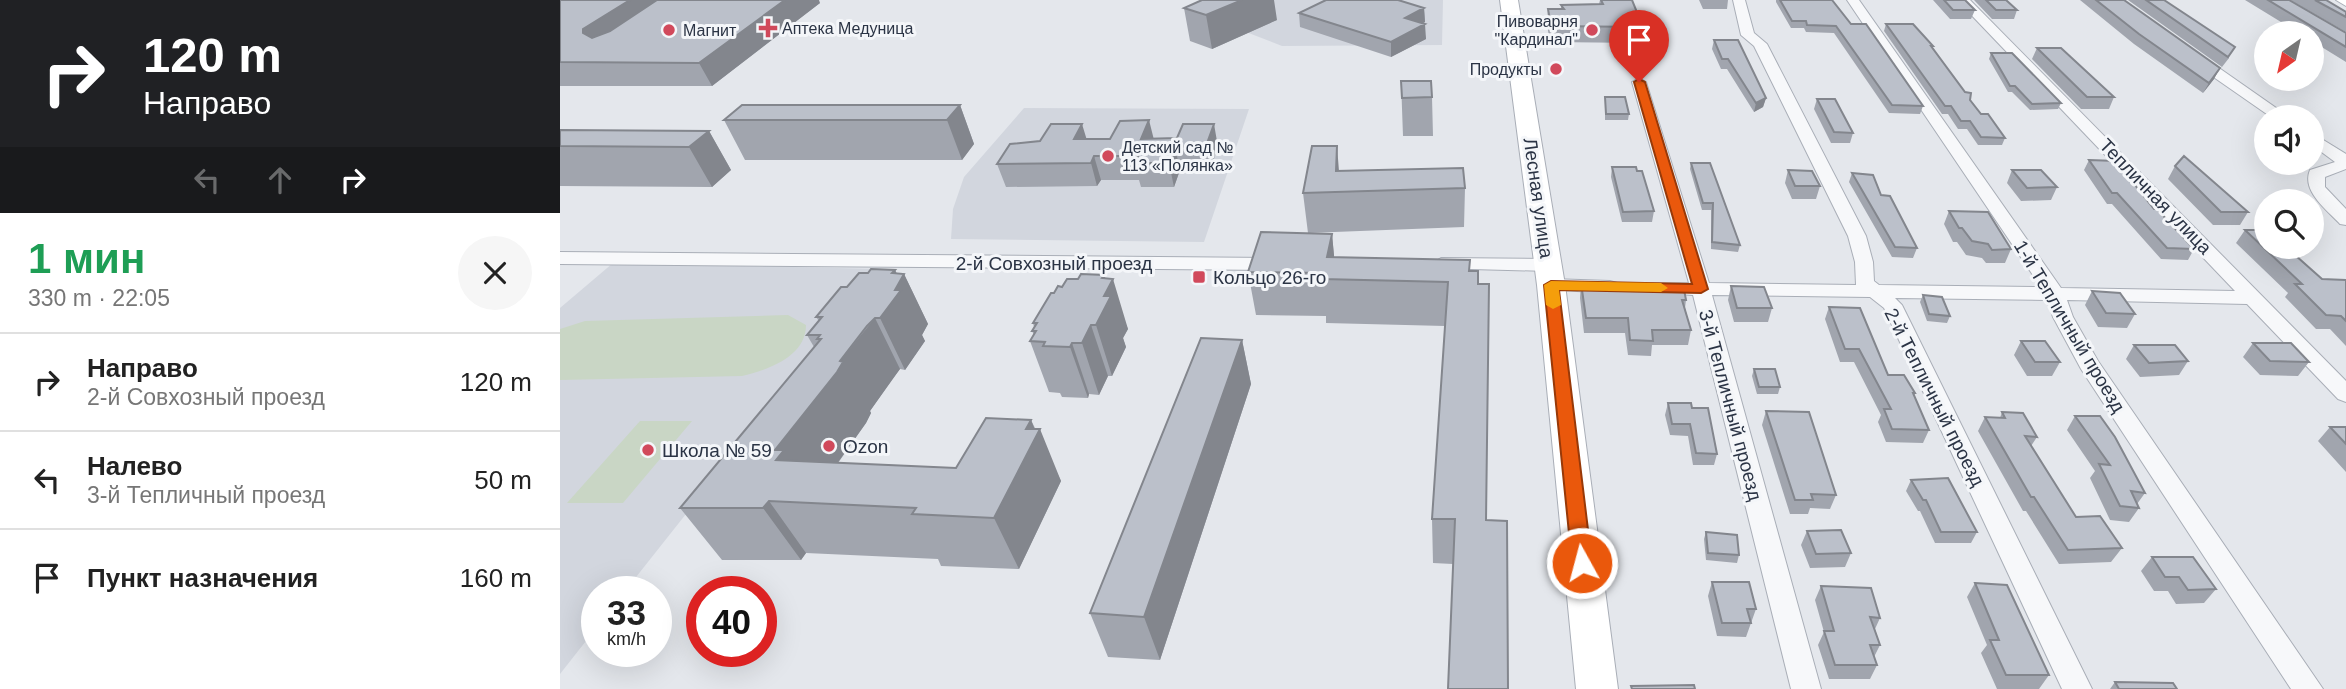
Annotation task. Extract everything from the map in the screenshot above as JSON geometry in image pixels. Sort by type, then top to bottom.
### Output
[{"type":"street","name":"Лесная улица","points":[[1509,0],[1550,275],[1597,689]]},
{"type":"street","name":"2-й Тепличный проезд","points":[[1739,0],[1748,35],[1760,44],[1851,224],[1864,262],[1864,283],[1892,306],[2077,689]]},
{"type":"street","name":"1-й Тепличный проезд","points":[[1853,0],[2054,292],[2063,317],[2089,364],[2308,689]]},
{"type":"street","name":"Тепличная улица","points":[[1963,0],[2256,298],[2346,394]]},
{"type":"street","points":[[2181,47],[2264,105]]},
{"type":"street","name":"3-й Тепличный проезд","points":[[1639,82],[1701,289],[1805,689]]},
{"type":"street","points":[[2324,147],[2346,163]]},
{"type":"street","points":[[2346,163],[2316,174],[2317,188],[2346,220]]},
{"type":"street","name":"2-й Совхозный проезд","points":[[560,258],[1299,264]]},
{"type":"street","points":[[1419,264],[1701,289],[1876,293],[2054,292],[2256,298]]},
{"type":"shaded area","points":[[1245,0],[1443,0],[1442,45],[1282,46],[1233,27]]},
{"type":"shaded area","name":"Детский сад № 113 «Полянка»","points":[[1024,108],[1249,109],[1204,242],[951,239],[953,209],[964,177]]},
{"type":"shaded area","name":"Школа № 59","points":[[613,263],[880,269],[637,576],[581,576],[581,647],[560,674],[560,308]]},
{"type":"green space","points":[[788,315],[806,325],[800,346],[773,366],[742,376],[560,380],[560,329],[585,321]]},
{"type":"green space","points":[[640,421],[692,421],[623,503],[567,503]]},
{"type":"building","points":[[560,0],[630,0],[583,29],[583,33],[592,38],[610,31],[657,0],[785,0],[699,63],[560,62]]},
{"type":"building","points":[[1202,0],[1242,0],[1206,15],[1184,8]]},
{"type":"building","points":[[1326,0],[1398,0],[1424,8],[1405,18],[1425,24],[1391,42],[1299,13]]},
{"type":"building","points":[[1601,0],[1632,0],[1643,27],[1551,26],[1548,9],[1564,9],[1561,5],[1603,4]]},
{"type":"building","points":[[1780,0],[1832,0],[1851,24],[1866,24],[1923,106],[1892,105],[1836,26],[1807,25],[1806,21],[1792,21]]},
{"type":"building","points":[[1944,0],[1965,0],[1975,10],[1953,10]]},
{"type":"building","points":[[1986,0],[2006,0],[2017,10],[1996,10]]},
{"type":"building","points":[[2096,0],[2124,0],[2220,68],[2209,83]]},
{"type":"building","points":[[2146,0],[2164,0],[2235,47],[2228,57]]},
{"type":"building","points":[[2268,0],[2289,0],[2346,33],[2346,47],[2324,34],[2324,21],[2303,21]]},
{"type":"building","points":[[2315,0],[2326,0],[2346,12],[2346,17]]},
{"type":"building","points":[[1886,24],[1913,24],[1933,46],[1965,92],[1971,93],[1970,100],[1981,114],[1988,114],[2005,138],[1981,137],[1970,121],[1961,121],[1951,106],[1945,106]]},
{"type":"building","points":[[1714,40],[1738,40],[1766,98],[1756,103],[1728,59],[1722,59]]},
{"type":"building","points":[[2037,48],[2061,48],[2114,97],[2087,97]]},
{"type":"building","points":[[1991,53],[2012,53],[2061,103],[2032,104],[2015,86],[2010,86]]},
{"type":"building","points":[[1401,81],[1431,81],[1432,97],[1402,98]]},
{"type":"building","points":[[1605,97],[1625,97],[1629,114],[1606,114]]},
{"type":"building","points":[[1817,99],[1835,99],[1853,133],[1834,132]]},
{"type":"building","points":[[742,105],[960,105],[947,120],[724,120]]},
{"type":"building","points":[[1149,120],[1141,139],[1177,138],[1183,124],[1214,124],[1206,146],[1175,147],[1169,163],[1135,163],[1138,156],[1094,156],[1091,163],[997,164],[1010,144],[1040,141],[1051,124],[1082,124],[1074,139],[1110,139],[1120,121]]},
{"type":"building","points":[[560,130],[709,131],[689,147],[560,146]]},
{"type":"building","points":[[1312,146],[1337,146],[1336,171],[1463,168],[1465,188],[1303,193]]},
{"type":"building","points":[[2184,156],[2248,212],[2221,212],[2175,166]]},
{"type":"building","points":[[2089,160],[2116,161],[2154,209],[2157,209],[2194,249],[2167,248],[2117,193],[2112,193]]},
{"type":"building","points":[[1691,163],[1710,163],[1740,245],[1712,242],[1713,203],[1703,203]]},
{"type":"building","points":[[1612,167],[1636,167],[1637,171],[1642,171],[1654,211],[1623,212]]},
{"type":"building","points":[[1788,170],[1812,171],[1820,186],[1795,186]]},
{"type":"building","points":[[2012,170],[2041,170],[2057,187],[2027,188]]},
{"type":"building","points":[[1852,173],[1873,175],[1881,195],[1890,196],[1917,248],[1895,247]]},
{"type":"building","points":[[1949,211],[1988,212],[2011,249],[1992,250],[1988,244],[1972,241],[1962,228],[1959,228]]},
{"type":"building","points":[[2245,230],[2254,230],[2254,239]]},
{"type":"building","points":[[1261,232],[1332,234],[1327,257],[1470,260],[1469,271],[1478,271],[1478,284],[1489,284],[1486,520],[1507,521],[1508,689],[1448,689],[1455,519],[1432,519],[1448,282],[1322,279],[1323,273],[1248,272]]},
{"type":"building","points":[[2276,259],[2300,259],[2322,279],[2346,280],[2346,321],[2341,316],[2326,315],[2295,284],[2302,284]]},
{"type":"building","points":[[871,269],[895,270],[892,273],[904,274],[895,290],[901,290],[880,318],[875,318],[867,326],[840,361],[843,362],[837,372],[775,450],[784,450],[776,460],[956,468],[986,418],[1031,420],[1026,429],[1040,429],[994,518],[912,514],[916,508],[769,501],[763,508],[680,508],[821,339],[817,339],[820,335],[807,335],[822,317],[816,317],[841,287],[847,287],[859,273],[868,273]]},
{"type":"building","points":[[1081,274],[1104,275],[1102,278],[1113,279],[1104,296],[1111,296],[1096,325],[1091,325],[1082,343],[1072,343],[1070,347],[1043,346],[1045,342],[1030,341],[1036,331],[1032,331],[1037,323],[1033,323],[1051,293],[1054,293],[1058,286],[1062,287],[1067,279],[1078,279]]},
{"type":"building","points":[[1581,283],[1683,284],[1686,300],[1682,300],[1691,330],[1652,330],[1653,341],[1630,340],[1628,318],[1586,318]]},
{"type":"building","points":[[1731,286],[1764,287],[1772,308],[1737,308]]},
{"type":"building","points":[[2092,291],[2120,293],[2135,314],[2106,313]]},
{"type":"building","points":[[1923,295],[1942,297],[1950,316],[1929,314]]},
{"type":"building","points":[[1829,307],[1860,308],[1888,375],[1904,375],[1915,393],[1929,430],[1892,429],[1884,409],[1891,409],[1859,349],[1845,349]]},
{"type":"building","points":[[1201,338],[1242,340],[1144,617],[1090,613]]},
{"type":"building","points":[[2021,341],[2045,341],[2060,362],[2035,362]]},
{"type":"building","points":[[2253,343],[2291,343],[2309,362],[2270,361]]},
{"type":"building","points":[[2134,345],[2175,345],[2188,361],[2149,363]]},
{"type":"building","points":[[1754,369],[1775,369],[1780,387],[1759,387]]},
{"type":"building","points":[[1668,403],[1691,403],[1692,408],[1708,408],[1717,454],[1696,453],[1690,424],[1672,424]]},
{"type":"building","points":[[1766,411],[1809,412],[1836,495],[1811,494],[1813,500],[1795,500]]},
{"type":"building","points":[[2002,412],[2023,413],[2037,437],[2025,436],[2076,517],[2100,516],[2122,548],[2068,550],[2034,497],[2031,497],[1985,417],[2005,418]]},
{"type":"building","points":[[2075,416],[2100,416],[2115,437],[2145,493],[2131,491],[2139,508],[2120,506],[2099,464],[2110,465]]},
{"type":"building","points":[[2330,427],[2346,427],[2346,444]]},
{"type":"building","points":[[1948,478],[1977,532],[1941,532],[1926,500],[1923,500],[1911,480]]},
{"type":"building","points":[[1841,530],[1851,553],[1816,554],[1807,531]]},
{"type":"building","points":[[1706,532],[1737,535],[1739,555],[1708,553]]},
{"type":"building","points":[[2152,557],[2193,557],[2216,589],[2188,590],[2179,577],[2165,577]]},
{"type":"building","points":[[1712,582],[1749,582],[1756,609],[1747,609],[1751,623],[1722,623]]},
{"type":"building","points":[[1975,583],[2007,585],[2049,675],[2006,675],[1990,640],[1999,640]]},
{"type":"building","points":[[1821,586],[1871,588],[1880,618],[1870,617],[1880,645],[1870,645],[1877,665],[1835,665],[1824,631],[1834,631]]},
{"type":"building","points":[[2115,682],[2173,683],[2177,689],[2119,689]]},
{"type":"building","points":[[1694,685],[1695,689],[1632,689],[1631,686]]},
{"type":"slow traffic","points":[[1553,305],[1551,285],[1661,288]]},
{"type":"place","name":"Аптека Медуница","points":[[768,28]]},
{"type":"place","name":"Магнит","points":[[669,30]]},
{"type":"place","name":"Пивоварня \"Кардинал\"","points":[[1592,30]]},
{"type":"place","name":"Продукты","points":[[1556,69]]},
{"type":"place","name":"Детский сад № 113 «Полянка»","points":[[1108,156]]},
{"type":"place","name":"Кольцо 26-го","points":[[1199,277]]},
{"type":"place","name":"Ozon","points":[[829,446]]},
{"type":"place","name":"Школа № 59","points":[[648,450]]},
{"type":"route","points":[[1582,563],[1551,285],[1701,289],[1639,82]]}]
